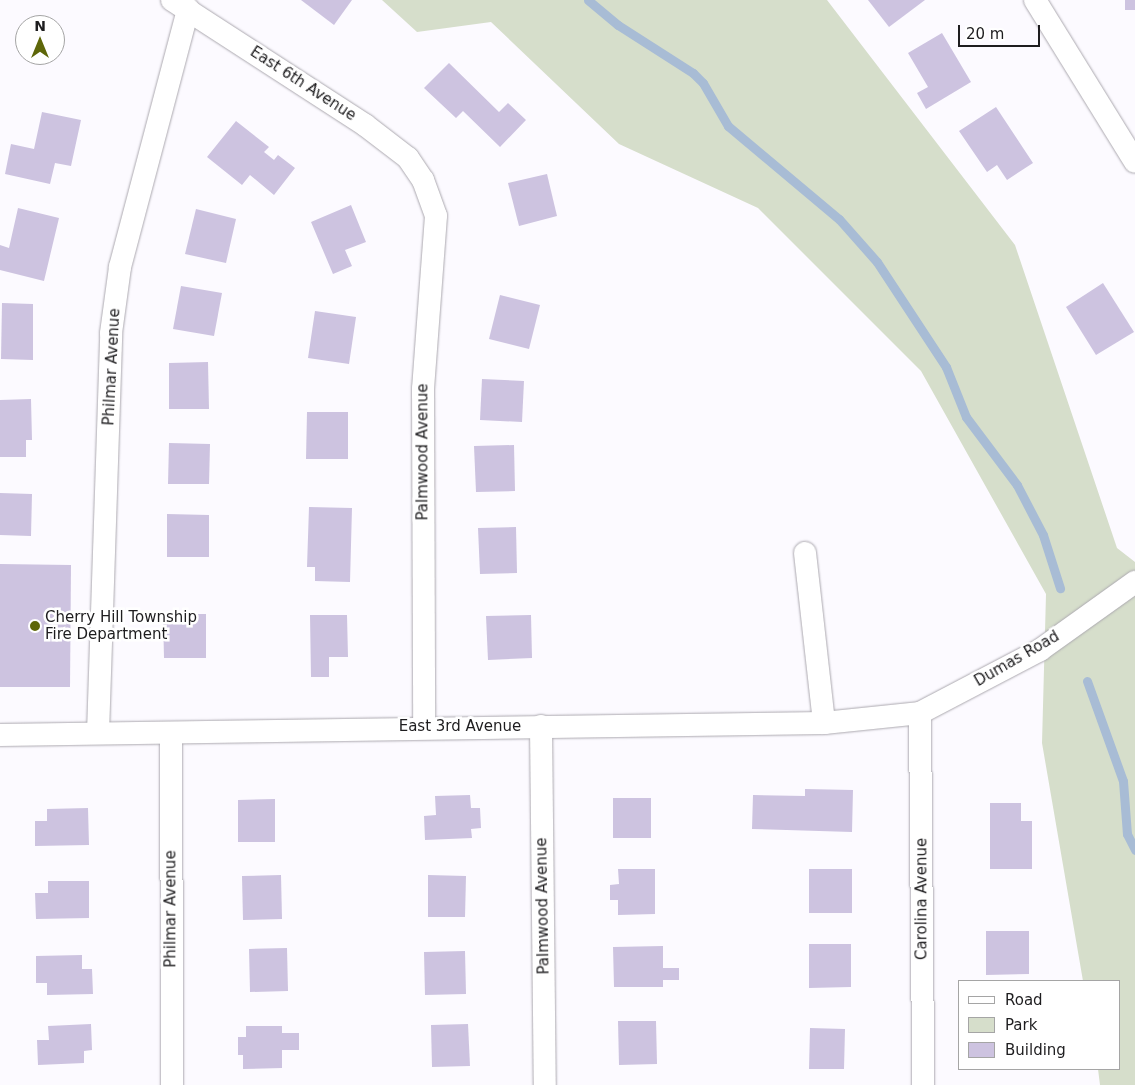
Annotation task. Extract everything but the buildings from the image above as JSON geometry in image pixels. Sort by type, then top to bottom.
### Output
[{"type":"street","points":[[1035,0],[1132,151]]},
{"type":"street","name":"East 6th Avenue","points":[[180,4],[364,124],[408,158],[423,180]]},
{"type":"street","name":"Philmar Avenue","points":[[98,733],[111,333],[120,267],[180,4]]},
{"type":"street","name":"Palmwood Avenue","points":[[423,180],[436,216],[423,389],[424,726]]},
{"type":"street","points":[[805,553],[824,723]]},
{"type":"street","name":"Dumas Road","points":[[920,713],[1040,650],[1135,582]]},
{"type":"street","name":"East 3rd Avenue","points":[[0,735],[171,733],[424,726],[824,723],[920,713]]},
{"type":"street","name":"Carolina Avenue","points":[[920,713],[923,1085]]},
{"type":"street","name":"Palmwood Avenue","points":[[541,726],[545,1085]]},
{"type":"street","name":"Philmar Avenue","points":[[171,733],[172,1085]]},
{"type":"green space","points":[[382,0],[827,0],[1015,245],[1117,548],[1135,562],[1135,1085],[1100,1085],[1098,1070],[1120,1070],[1120,980],[1083,980],[1042,743],[1046,594],[921,371],[758,208],[619,144],[491,22],[417,32]]},
{"type":"waterway","points":[[588,0],[618,25],[693,73],[703,83],[728,126],[839,219],[877,262],[946,367],[966,417],[1017,485],[1043,535],[1060,588]]},
{"type":"waterway","points":[[1087,681],[1123,781],[1127,834],[1135,850]]},
{"type":"place","name":"Cherry Hill Township Fire Department","points":[[35,626]]}]
